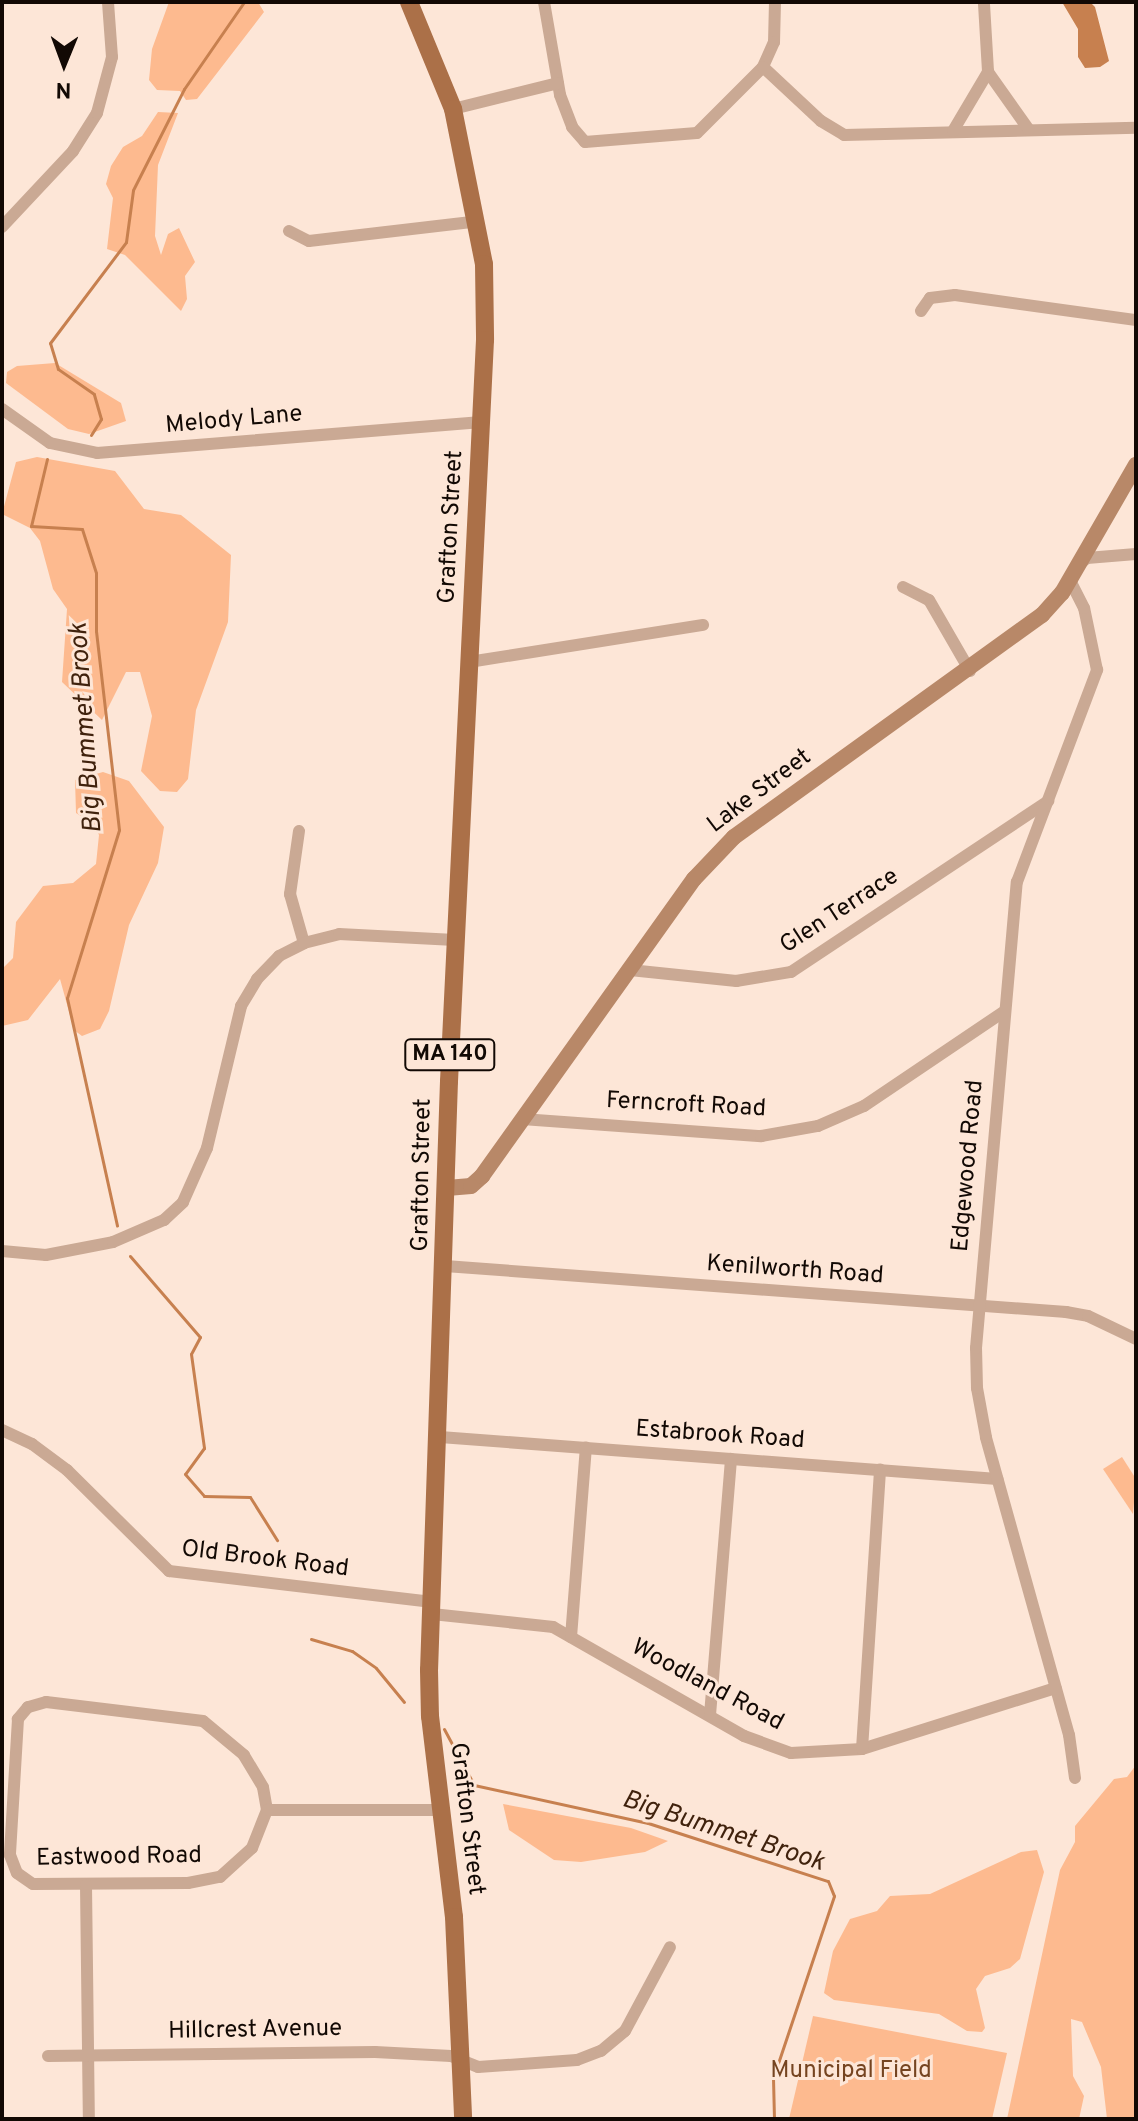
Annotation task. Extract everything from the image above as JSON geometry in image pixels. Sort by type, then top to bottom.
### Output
[{"type":"main road","name":"Grafton Street","points":[[409,2],[453,109],[478,221],[485,306],[482,422],[455,940],[430,1716],[454,1917],[463,2119]]},
{"type":"street","points":[[2,227],[73,151],[97,113],[112,57],[108,2]]},
{"type":"street","points":[[544,2],[558,83],[572,127],[585,142],[671,138],[704,129],[763,67],[774,42],[775,2]]},
{"type":"street","points":[[984,4],[988,72],[1029,130]]},
{"type":"street","points":[[763,67],[821,121],[844,135],[1136,128]]},
{"type":"street","points":[[953,131],[988,72]]},
{"type":"street","points":[[453,109],[558,83]]},
{"type":"street","points":[[289,231],[309,241],[478,221]]},
{"type":"street","points":[[921,311],[930,298],[955,295],[1136,320]]},
{"type":"street","name":"Melody Lane","points":[[2,409],[38,437],[97,453],[482,422]]},
{"type":"street","name":"Lake Street","points":[[447,1188],[475,1183],[694,879],[734,837],[970,671],[1042,615],[1075,568],[1136,465]]},
{"type":"street","points":[[1075,568],[1087,558],[1136,554]]},
{"type":"street","name":"Edgewood Road","points":[[1075,568],[1072,589],[1084,608],[1097,670],[1017,882],[979,1307],[977,1388],[997,1479],[1056,1688],[1075,1778]]},
{"type":"street","points":[[903,587],[929,600],[970,671]]},
{"type":"street","points":[[469,662],[703,625]]},
{"type":"street","name":"Glen Terrace","points":[[630,970],[736,981],[791,972],[1048,801]]},
{"type":"street","points":[[299,831],[290,894],[304,943]]},
{"type":"street","points":[[2,1251],[46,1255],[113,1242],[164,1220],[183,1202],[207,1148],[241,1006],[268,965],[304,943],[354,934],[455,940]]},
{"type":"street","name":"Ferncroft Road","points":[[522,1119],[761,1136],[818,1126],[864,1106],[1005,1011]]},
{"type":"street","name":"Kenilworth Road","points":[[445,1266],[1088,1316],[1136,1339]]},
{"type":"street","name":"Old Brook Road","points":[[2,1430],[32,1444],[67,1470],[169,1571],[432,1608]]},
{"type":"street","name":"Estabrook Road","points":[[440,1437],[997,1479]]},
{"type":"street","points":[[571,1637],[586,1448]]},
{"type":"street","points":[[710,1715],[731,1459]]},
{"type":"street","points":[[862,1749],[880,1470]]},
{"type":"street","name":"Woodland Road","points":[[432,1608],[537,1624],[571,1637],[751,1739],[791,1753],[862,1749],[1056,1688]]},
{"type":"street","name":"Eastwood Road","points":[[36,1703],[203,1721],[244,1755],[263,1787],[267,1810],[252,1848],[220,1877],[188,1883],[33,1884],[21,1878],[11,1862],[15,1729],[22,1713],[36,1703]]},
{"type":"street","points":[[267,1810],[439,1810]]},
{"type":"street","points":[[86,1885],[89,2119]]},
{"type":"street","name":"Hillcrest Avenue","points":[[48,2056],[355,2052],[461,2059],[478,2067],[555,2063],[601,2051],[634,2018],[670,1947]]},
{"type":"green space","points":[[169,2],[258,2],[264,12],[197,99],[186,100],[180,91],[157,90],[149,80],[152,49]]},
{"type":"green space","points":[[158,112],[178,113],[158,165],[155,236],[161,255],[168,234],[179,228],[195,262],[185,276],[187,299],[181,311],[125,255],[107,249],[113,198],[106,184],[111,166],[123,147],[142,136]]},
{"type":"green space","points":[[55,363],[121,403],[126,421],[89,434],[68,429],[6,383],[7,372],[17,366]]},
{"type":"green space","points":[[37,457],[115,471],[144,509],[181,515],[231,555],[228,622],[196,710],[188,779],[177,792],[160,791],[141,771],[152,716],[140,672],[126,672],[102,720],[62,682],[67,609],[53,589],[40,541],[30,528],[2,514],[16,462]]},
{"type":"green space","points":[[103,772],[129,781],[164,827],[158,863],[129,925],[109,1011],[100,1029],[82,1036],[74,1030],[60,979],[28,1020],[2,1026],[2,969],[13,958],[16,922],[43,886],[73,883],[96,864],[99,835],[94,824],[76,813],[75,780]]},
{"type":"green space","points":[[1122,1457],[1136,1479],[1133,1514],[1103,1469]]},
{"type":"green space","points":[[1136,1765],[1136,2119],[1107,2119],[1101,2067],[1082,2022],[1071,2019],[1073,2076],[1084,2096],[1079,2119],[1007,2119],[1060,1870],[1075,1842],[1075,1826],[1114,1779],[1127,1777]]},
{"type":"green space","points":[[503,1804],[631,1828],[668,1841],[645,1852],[581,1862],[554,1860],[509,1830]]},
{"type":"green space","points":[[1037,1850],[1044,1872],[1020,1959],[1010,1968],[985,1976],[976,1989],[985,2028],[982,2032],[967,2031],[939,2014],[834,2000],[824,1993],[833,1951],[850,1919],[877,1911],[890,1896],[930,1894],[1021,1852]]},
{"type":"green space","name":"Municipal Field","points":[[813,2016],[1007,2053],[992,2119],[789,2119]]},
{"type":"shaded area","points":[[1062,2],[1090,2],[1095,7],[1109,61],[1100,67],[1085,68],[1078,57],[1078,29]]},
{"type":"waterway","name":"Big Bummet Brook","points":[[91,435],[101,419],[94,394],[58,369],[50,343],[126,242],[133,190],[184,89],[244,2]]},
{"type":"waterway","name":"Big Bummet Brook","points":[[47,459],[31,526],[82,529],[96,573],[96,631],[119,830],[67,998],[117,1226]]},
{"type":"waterway","name":"Big Bummet Brook","points":[[130,1256],[200,1337],[191,1354],[204,1448],[185,1474],[204,1496],[250,1497],[277,1540]]},
{"type":"waterway","name":"Big Bummet Brook","points":[[311,1639],[352,1651],[376,1668],[404,1702]]},
{"type":"waterway","name":"Big Bummet Brook","points":[[444,1729],[474,1785],[648,1823],[828,1881],[834,1896],[773,2078],[774,2119]]}]
